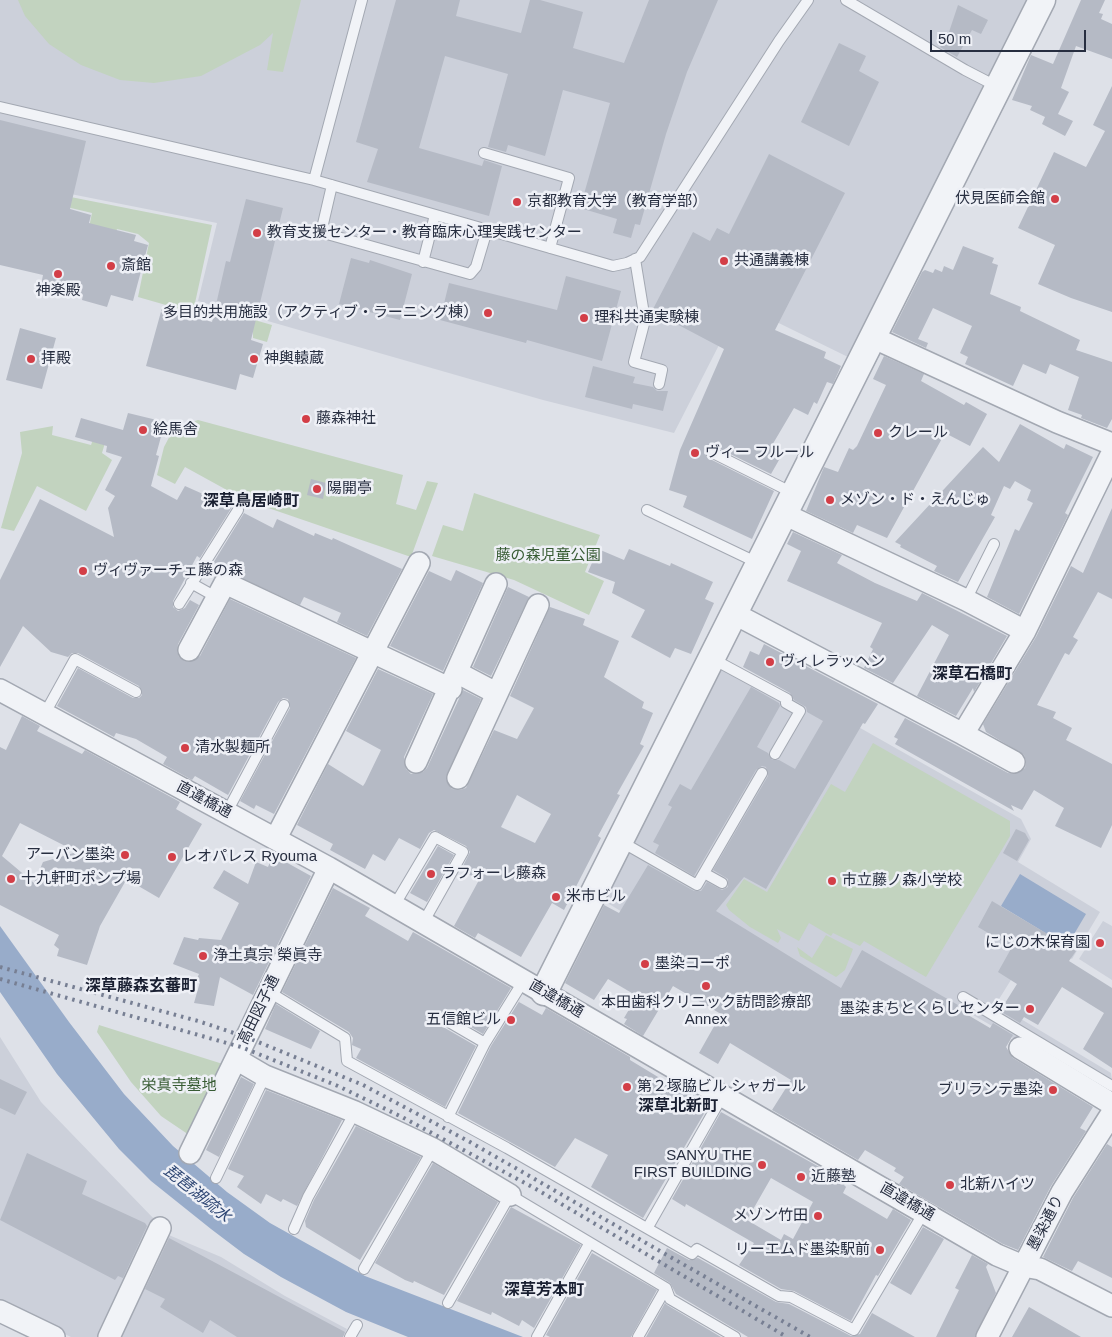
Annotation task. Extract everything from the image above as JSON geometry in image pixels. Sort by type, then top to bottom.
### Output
[{"type":"street","points":[[534,986],[619,841],[1042,0]]},
{"type":"street","points":[[872,337],[1058,422],[1112,444]]},
{"type":"street","points":[[963,734],[1025,631],[1112,453]]},
{"type":"street","points":[[789,504],[1025,631]]},
{"type":"street","points":[[276,838],[374,652],[418,563]]},
{"type":"street","points":[[189,650],[224,583],[374,652],[454,681],[496,693]]},
{"type":"street","points":[[416,762],[496,584]]},
{"type":"street","points":[[458,778],[538,605]]},
{"type":"street","points":[[733,613],[1014,762]]},
{"type":"street","name":"直違橋通","points":[[0,690],[276,838],[997,1254],[1024,1266],[1040,1269],[1112,1306]]},
{"type":"street","name":"高田図子通","points":[[190,1153],[329,868]]},
{"type":"street","points":[[1020,1048],[1112,1104]]},
{"type":"street","points":[[236,1059],[265,1076],[355,1112],[433,1149],[510,1195]]},
{"type":"street","name":"墨染通り","points":[[987,1337],[1062,1192],[1112,1113]]},
{"type":"street","points":[[109,1337],[160,1228]]},
{"type":"street","points":[[0,1311],[54,1337]]},
{"type":"lane","points":[[314,180],[362,0]]},
{"type":"lane","points":[[0,107],[314,180],[613,266],[640,257],[779,41],[808,0]]},
{"type":"lane","points":[[846,0],[999,88]]},
{"type":"lane","points":[[484,153],[569,178],[550,248]]},
{"type":"lane","points":[[332,185],[323,224],[327,234],[423,262],[470,274],[476,267],[487,230]]},
{"type":"lane","points":[[423,262],[435,214]]},
{"type":"lane","points":[[634,259],[645,320],[634,362],[662,370],[659,384]]},
{"type":"lane","points":[[711,452],[789,504]]},
{"type":"lane","points":[[179,604],[238,510]]},
{"type":"lane","points":[[647,510],[758,563]]},
{"type":"lane","points":[[966,600],[994,544]]},
{"type":"lane","points":[[191,583],[216,597]]},
{"type":"lane","points":[[710,658],[787,699],[786,703],[800,711],[775,754]]},
{"type":"lane","points":[[44,715],[75,659],[136,692]]},
{"type":"lane","points":[[227,812],[284,705]]},
{"type":"lane","points":[[619,841],[697,885],[762,773]]},
{"type":"lane","points":[[394,906],[434,837],[463,852],[423,923]]},
{"type":"lane","points":[[704,873],[722,883]]},
{"type":"lane","points":[[448,1117],[485,1043],[534,986]]},
{"type":"lane","points":[[269,992],[346,1038],[347,1061],[648,1227],[692,1254],[697,1249],[779,1296],[791,1297],[854,1330],[924,1212]]},
{"type":"lane","points":[[963,997],[1112,1086]]},
{"type":"lane","points":[[442,1018],[485,1043]]},
{"type":"lane","points":[[216,1178],[265,1076]]},
{"type":"lane","points":[[648,1227],[723,1095]]},
{"type":"lane","points":[[294,1229],[308,1198],[355,1112]]},
{"type":"lane","points":[[364,1269],[433,1149]]},
{"type":"lane","points":[[448,1303],[510,1195],[589,1244],[666,1288],[670,1299],[735,1337]]},
{"type":"lane","points":[[537,1337],[589,1244]]},
{"type":"lane","points":[[638,1337],[666,1288]]},
{"type":"lane","points":[[350,1337],[357,1324]]},
{"type":"shaded area","name":"京都教育大学（教育学部）","points":[[0,0],[1027,0],[848,357],[740,304],[674,433],[543,400],[198,301],[217,223],[0,180]]},
{"type":"shaded area","name":"市立藤ノ森小学校","points":[[724,661],[781,691],[809,699],[1021,819],[1031,839],[1018,862],[1100,912],[1072,959],[1037,938],[996,1004],[1111,1073],[1112,1080],[1107,1092],[959,1007],[913,1087],[604,901]]},
{"type":"shaded area","name":"にじの木保育園","points":[[1103,921],[1112,926],[1112,980],[1079,959]]},
{"type":"shaded area","points":[[0,1037],[41,1102],[155,1220],[101,1337],[71,1337],[0,1303]]},
{"type":"shaded area","points":[[164,1233],[221,1257],[285,1296],[347,1329],[343,1337],[115,1337]]},
{"type":"green space","points":[[18,0],[301,0],[283,72],[267,70],[273,33],[260,45],[201,76],[154,83],[120,80],[81,65],[49,44],[25,16]]},
{"type":"green space","points":[[0,183],[212,225],[195,303],[272,325],[267,342],[253,338],[253,330],[138,297],[149,243],[138,234],[117,229],[113,244],[87,237],[92,213],[37,200]]},
{"type":"green space","points":[[198,420],[403,475],[396,504],[416,510],[427,481],[438,483],[411,557],[245,500],[185,467],[175,484],[157,475],[164,447],[174,428]]},
{"type":"green space","points":[[53,426],[52,435],[91,445],[95,434],[107,436],[102,453],[112,460],[86,511],[37,486],[14,531],[1,528],[22,453],[20,432]]},
{"type":"green space","name":"藤の森児童公園","points":[[474,493],[600,535],[585,572],[604,581],[589,615],[514,580],[432,556],[443,525],[463,531]]},
{"type":"green space","points":[[873,743],[1010,821],[1010,836],[926,977],[864,941],[860,946],[833,933],[831,936],[809,923],[799,941],[777,929],[781,938],[778,943],[750,927],[729,910],[726,905],[744,879],[767,892],[831,784],[845,792]]},
{"type":"green space","points":[[826,935],[853,949],[845,970],[836,977],[800,956],[797,947],[812,958]]},
{"type":"green space","name":"栄真寺墓地","points":[[99,1025],[226,1065],[192,1137],[161,1116],[131,1082],[97,1032]]},
{"type":"water","points":[[1020,874],[1086,914],[1067,946],[1001,906]]},
{"type":"water","name":"琵琶湖疏水","points":[[0,926],[124,1094],[173,1146],[227,1192],[270,1223],[365,1276],[523,1337],[408,1337],[346,1312],[281,1277],[244,1254],[211,1229],[151,1181],[119,1149],[57,1074],[0,992]]},
{"type":"building","points":[[396,0],[460,0],[456,16],[521,33],[530,0],[540,0],[583,12],[573,48],[624,63],[649,0],[718,0],[687,72],[666,134],[640,225],[635,224],[631,238],[613,233],[617,219],[580,208],[610,103],[563,90],[545,156],[508,145],[506,152],[488,147],[508,74],[445,56],[419,148],[482,166],[484,160],[502,166],[489,216],[367,182],[378,149],[356,142]]},
{"type":"building","points":[[1081,0],[1105,0],[1099,13],[1103,14],[1101,19],[1112,24],[1112,59],[1076,46],[1061,88],[1069,92],[1058,114],[1073,121],[1065,136],[1042,124],[1045,117],[1030,110],[1032,106],[1012,100],[1031,55],[1053,64]]},
{"type":"building","points":[[958,5],[988,20],[981,34],[972,30],[957,57],[940,47],[947,38]]},
{"type":"building","points":[[839,43],[866,56],[859,71],[879,82],[849,146],[801,122]]},
{"type":"building","points":[[1112,86],[1112,312],[1038,284],[1055,245],[1018,228],[1054,152],[1086,167],[1105,131],[1093,125]]},
{"type":"building","points":[[0,120],[86,141],[70,209],[91,215],[89,223],[136,235],[134,241],[148,245],[133,301],[111,295],[107,307],[82,300],[83,295],[41,285],[43,275],[0,265]]},
{"type":"building","points":[[769,154],[845,193],[775,330],[826,352],[824,358],[841,366],[833,384],[827,382],[817,404],[814,402],[808,415],[794,408],[771,447],[783,453],[771,474],[714,446],[705,449],[704,453],[708,458],[774,491],[752,539],[683,507],[687,496],[669,490],[680,450],[724,349],[652,311],[693,232],[710,241],[717,228],[729,234]]},
{"type":"building","points":[[246,199],[283,208],[251,340],[263,344],[253,378],[240,374],[236,390],[146,366],[162,308],[212,322],[226,261],[230,262]]},
{"type":"building","points":[[963,246],[994,258],[992,263],[998,265],[990,294],[1021,307],[1020,311],[1080,340],[1076,350],[1112,362],[1112,419],[1107,428],[1081,418],[1082,415],[1068,410],[1079,377],[1050,364],[1046,374],[1023,364],[1013,386],[965,364],[968,357],[960,353],[972,326],[933,308],[918,339],[928,343],[926,348],[892,332],[922,272],[925,270],[933,273],[935,269],[942,272],[944,266],[953,270]]},
{"type":"building","points":[[351,258],[369,263],[370,260],[412,274],[400,320],[339,304]]},
{"type":"building","points":[[566,276],[621,291],[602,361],[527,340],[526,343],[440,320],[449,283],[557,310]]},
{"type":"building","name":"拝殿","points":[[20,328],[56,338],[42,389],[6,380]]},
{"type":"building","points":[[884,356],[924,374],[921,381],[964,405],[966,402],[987,414],[970,446],[945,433],[887,538],[857,525],[853,533],[806,511],[824,467],[838,472],[849,448],[853,450],[857,446],[886,385],[873,379]]},
{"type":"building","points":[[593,366],[635,377],[633,383],[653,387],[657,391],[668,391],[663,411],[633,404],[632,409],[585,397]]},
{"type":"building","points":[[128,413],[165,422],[156,455],[159,456],[151,486],[177,500],[185,486],[232,507],[200,558],[197,556],[173,601],[173,607],[178,611],[185,608],[190,600],[199,605],[178,644],[177,651],[179,657],[189,662],[200,656],[230,599],[356,658],[274,814],[256,805],[254,809],[240,801],[290,708],[288,699],[283,698],[278,702],[228,795],[195,776],[192,780],[163,764],[167,757],[136,739],[116,733],[114,737],[57,706],[78,668],[133,698],[139,698],[142,695],[139,686],[78,653],[72,653],[68,657],[51,652],[23,626],[0,667],[0,580],[40,499],[114,537],[108,508],[115,496],[105,490],[122,457],[106,452],[107,446],[75,437],[81,418],[123,430]]},
{"type":"building","points":[[1020,424],[1064,449],[1066,444],[1093,457],[1065,513],[1068,515],[1019,614],[987,597],[1015,529],[1019,531],[1033,503],[1027,500],[1031,490],[1015,481],[1010,489],[1004,486],[991,515],[995,517],[958,582],[934,571],[937,566],[900,547],[901,545],[895,542],[983,447],[999,462]]},
{"type":"building","name":"陽開亭","points":[[311,479],[326,483],[323,499],[307,495]]},
{"type":"building","points":[[1112,508],[1112,599],[1098,592],[1073,637],[1078,640],[1069,655],[1065,653],[1037,705],[1056,712],[1053,718],[1072,728],[1066,740],[1112,764],[1112,825],[1101,848],[1055,826],[1064,808],[1034,790],[1022,810],[1011,805],[1014,811],[895,744],[898,739],[894,737],[905,718],[1008,773],[1015,774],[1025,768],[1026,761],[1024,755],[986,732],[983,724],[1036,637],[1071,566],[1083,573]]},
{"type":"building","points":[[244,513],[273,528],[277,519],[314,536],[315,533],[332,540],[333,538],[402,569],[367,636],[337,622],[341,613],[304,597],[300,605],[212,565]]},
{"type":"building","points":[[793,532],[842,555],[837,563],[875,583],[917,601],[922,593],[1007,636],[974,692],[973,688],[956,716],[917,696],[949,635],[932,625],[893,683],[864,668],[873,649],[870,647],[882,623],[787,581],[801,551],[787,544]]},
{"type":"building","points":[[598,549],[624,560],[629,549],[670,566],[671,563],[713,582],[705,599],[714,603],[691,654],[675,648],[670,658],[631,637],[645,610],[612,593],[615,582],[588,572]]},
{"type":"building","points":[[456,570],[483,583],[443,671],[390,646],[429,571],[451,581]]},
{"type":"building","points":[[508,587],[529,597],[491,676],[473,667]]},
{"type":"building","points":[[550,607],[585,619],[583,625],[619,641],[604,677],[644,702],[642,708],[653,713],[640,744],[644,746],[617,794],[620,795],[598,836],[601,838],[564,910],[552,903],[521,957],[478,933],[475,938],[454,926],[479,880],[461,870],[470,852],[466,846],[434,830],[429,833],[420,849],[399,838],[385,861],[373,854],[365,869],[330,850],[333,844],[297,825],[328,764],[363,786],[365,783],[381,750],[346,731],[378,669],[433,694],[404,757],[406,769],[411,774],[423,772],[427,768],[463,690],[481,699],[446,779],[452,789],[460,790],[466,788],[494,730],[517,739],[534,708],[510,696]],"holes":[[[517,795],[551,814],[535,843],[501,827]]]},
{"type":"building","points":[[764,644],[878,704],[865,724],[863,723],[766,889],[744,877],[716,911],[841,988],[862,950],[958,1005],[956,1008],[990,1028],[993,1023],[1013,1035],[1006,1047],[1013,1058],[1093,1107],[1080,1128],[1086,1131],[1051,1186],[1018,1250],[1003,1244],[899,1184],[904,1177],[894,1171],[896,1168],[865,1150],[858,1160],[772,1110],[791,1080],[730,1043],[718,1064],[699,1053],[721,1014],[673,986],[643,1036],[624,1024],[627,1019],[624,1018],[637,996],[608,979],[594,1000],[565,983],[604,905],[619,913],[648,865],[694,891],[701,891],[707,882],[722,890],[728,887],[728,879],[713,870],[768,776],[766,767],[762,766],[756,770],[694,876],[655,853],[659,845],[653,842],[672,807],[668,805],[680,784],[691,790],[751,687],[779,703],[780,706],[757,747],[768,753],[772,760],[779,760],[795,769],[823,721],[807,712],[806,707],[794,700],[790,693],[743,667],[750,651],[759,655]]},
{"type":"building","points":[[22,716],[40,726],[37,731],[82,754],[85,750],[180,802],[176,809],[202,824],[159,898],[128,880],[125,882],[100,926],[87,965],[57,956],[59,949],[54,945],[59,935],[0,905],[0,747],[6,750]],"holes":[[[20,823],[77,852],[43,862],[34,883],[2,856]]]},
{"type":"building","points":[[1016,829],[1025,833],[1029,840],[1017,861],[1003,853]]},
{"type":"building","name":"ラフォーレ藤森","points":[[438,846],[454,855],[427,902],[410,893]]},
{"type":"building","points":[[273,855],[311,876],[253,995],[220,977],[214,1006],[194,1003],[200,982],[196,981],[199,974],[173,964],[184,937],[198,940],[199,938],[221,940],[239,903],[213,888],[224,870],[248,884],[256,862],[268,867]]},
{"type":"building","points":[[333,888],[370,908],[365,916],[408,941],[413,932],[511,988],[483,1034],[445,1012],[439,1012],[436,1015],[438,1024],[476,1046],[445,1107],[356,1058],[361,1049],[352,1045],[353,1038],[349,1032],[282,992]]},
{"type":"building","name":"墨染まちとくらしセンター","points":[[992,901],[1076,951],[1069,961],[1112,988],[1112,1068],[1083,1049],[1104,1013],[1062,987],[1038,1025],[1024,1017],[1020,1023],[1000,1011],[1017,984],[998,972],[1012,947],[978,927]]},
{"type":"building","points":[[520,1000],[519,1002],[542,1015],[546,1008],[630,1057],[630,1060],[668,1083],[669,1081],[709,1105],[643,1218],[591,1187],[608,1155],[575,1138],[555,1167],[458,1113],[491,1046]]},
{"type":"building","points":[[276,1004],[320,1031],[311,1049],[265,1029]]},
{"type":"building","points":[[241,1077],[254,1084],[219,1157],[206,1150]]},
{"type":"building","points":[[0,1079],[27,1092],[15,1115],[0,1108]]},
{"type":"building","points":[[266,1090],[342,1120],[297,1206],[283,1199],[281,1202],[266,1194],[261,1204],[237,1187],[244,1176],[228,1169]]},
{"type":"building","points":[[721,1112],[846,1182],[843,1193],[887,1219],[893,1209],[911,1220],[878,1276],[876,1275],[851,1321],[794,1291],[781,1289],[739,1265],[754,1243],[686,1204],[685,1207],[672,1199]],"holes":[[[771,1178],[813,1202],[793,1239],[784,1234],[781,1240],[747,1220]]]},
{"type":"building","points":[[356,1126],[421,1157],[360,1260],[306,1227],[305,1221],[314,1200]]},
{"type":"building","points":[[1107,1144],[1112,1147],[1112,1278],[1078,1261],[1072,1271],[1043,1257],[1073,1198]]},
{"type":"building","points":[[27,1153],[87,1181],[82,1194],[145,1223],[147,1226],[123,1278],[118,1276],[115,1280],[0,1220]]},
{"type":"building","points":[[433,1163],[498,1202],[444,1295],[414,1281],[413,1283],[405,1280],[375,1263]]},
{"type":"building","points":[[511,1207],[581,1245],[534,1328],[522,1320],[519,1326],[492,1312],[491,1315],[457,1301]]},
{"type":"building","points":[[923,1227],[944,1239],[911,1295],[890,1283]]},
{"type":"building","points":[[169,1238],[345,1332],[343,1337],[237,1337],[210,1320],[203,1333],[160,1307],[165,1299],[145,1289]]},
{"type":"building","points":[[667,1248],[689,1260],[698,1258],[776,1302],[789,1304],[851,1336],[860,1334],[872,1313],[915,1337],[748,1337],[676,1294],[670,1283],[654,1273]]},
{"type":"building","points":[[592,1253],[657,1290],[631,1337],[550,1337],[546,1335]]},
{"type":"building","points":[[972,1255],[988,1264],[986,1267],[996,1293],[975,1337],[936,1337],[959,1290],[955,1288]]},
{"type":"building","points":[[665,1303],[667,1305],[721,1337],[646,1337]]},
{"type":"building","points":[[1029,1307],[1081,1337],[1012,1337]]},
{"type":"railway","points":[[0,967],[198,1021],[246,1037],[363,1085],[470,1142],[810,1337]]},
{"type":"railway","points":[[0,979],[241,1047],[338,1086],[402,1117],[536,1189],[787,1337]]},
{"type":"place","name":"伏見医師会館","points":[[1055,199]]},
{"type":"place","name":"京都教育大学（教育学部）","points":[[517,202]]},
{"type":"place","name":"教育支援センター・教育臨床心理実践センター","points":[[257,233]]},
{"type":"place","name":"共通講義棟","points":[[724,261]]},
{"type":"place","name":"斎館","points":[[111,266]]},
{"type":"place","name":"神楽殿","points":[[58,274]]},
{"type":"place","name":"多目的共用施設（アクティブ・ラーニング棟）","points":[[488,313]]},
{"type":"place","name":"理科共通実験棟","points":[[584,318]]},
{"type":"place","name":"拝殿","points":[[31,359]]},
{"type":"place","name":"神輿轅蔵","points":[[254,359]]},
{"type":"place","name":"藤森神社","points":[[306,419]]},
{"type":"place","name":"絵馬舎","points":[[143,430]]},
{"type":"place","name":"クレール","points":[[878,433]]},
{"type":"place","name":"ヴィー フルール","points":[[695,453]]},
{"type":"place","name":"陽開亭","points":[[317,489]]},
{"type":"place","name":"メゾン・ド・えんじゅ","points":[[830,500]]},
{"type":"place","name":"ヴィヴァーチェ藤の森","points":[[83,571]]},
{"type":"place","name":"ヴィレラッヘン","points":[[770,662]]},
{"type":"place","name":"清水製麺所","points":[[185,748]]},
{"type":"place","name":"アーバン墨染","points":[[125,855]]},
{"type":"place","name":"レオパレス Ryouma","points":[[172,857]]},
{"type":"place","name":"ラフォーレ藤森","points":[[431,874]]},
{"type":"place","name":"十九軒町ポンプ場","points":[[11,879]]},
{"type":"place","name":"市立藤ノ森小学校","points":[[832,881]]},
{"type":"place","name":"米市ビル","points":[[556,897]]},
{"type":"place","name":"にじの木保育園","points":[[1100,943]]},
{"type":"place","name":"浄土真宗 榮眞寺","points":[[203,956]]},
{"type":"place","name":"墨染コーポ","points":[[645,964]]},
{"type":"place","name":"本田歯科クリニック訪問診療部 Annex","points":[[706,986]]},
{"type":"place","name":"墨染まちとくらしセンター","points":[[1030,1009]]},
{"type":"place","name":"五信館ビル","points":[[511,1020]]},
{"type":"place","name":"第２塚脇ビル シャガール","points":[[627,1087]]},
{"type":"place","name":"ブリランテ墨染","points":[[1053,1090]]},
{"type":"place","name":"SANYU THE FIRST BUILDING","points":[[762,1165]]},
{"type":"place","name":"近藤塾","points":[[801,1177]]},
{"type":"place","name":"北新ハイツ","points":[[950,1185]]},
{"type":"place","name":"メゾン竹田","points":[[818,1216]]},
{"type":"place","name":"リーエムド墨染駅前","points":[[880,1250]]},
{"type":"district","name":"深草鳥居崎町","points":[[251,502]]},
{"type":"district","name":"深草石橋町","points":[[972,675]]},
{"type":"district","name":"深草藤森玄蕃町","points":[[141,987]]},
{"type":"district","name":"深草北新町","points":[[678,1107]]},
{"type":"district","name":"深草芳本町","points":[[544,1291]]}]
